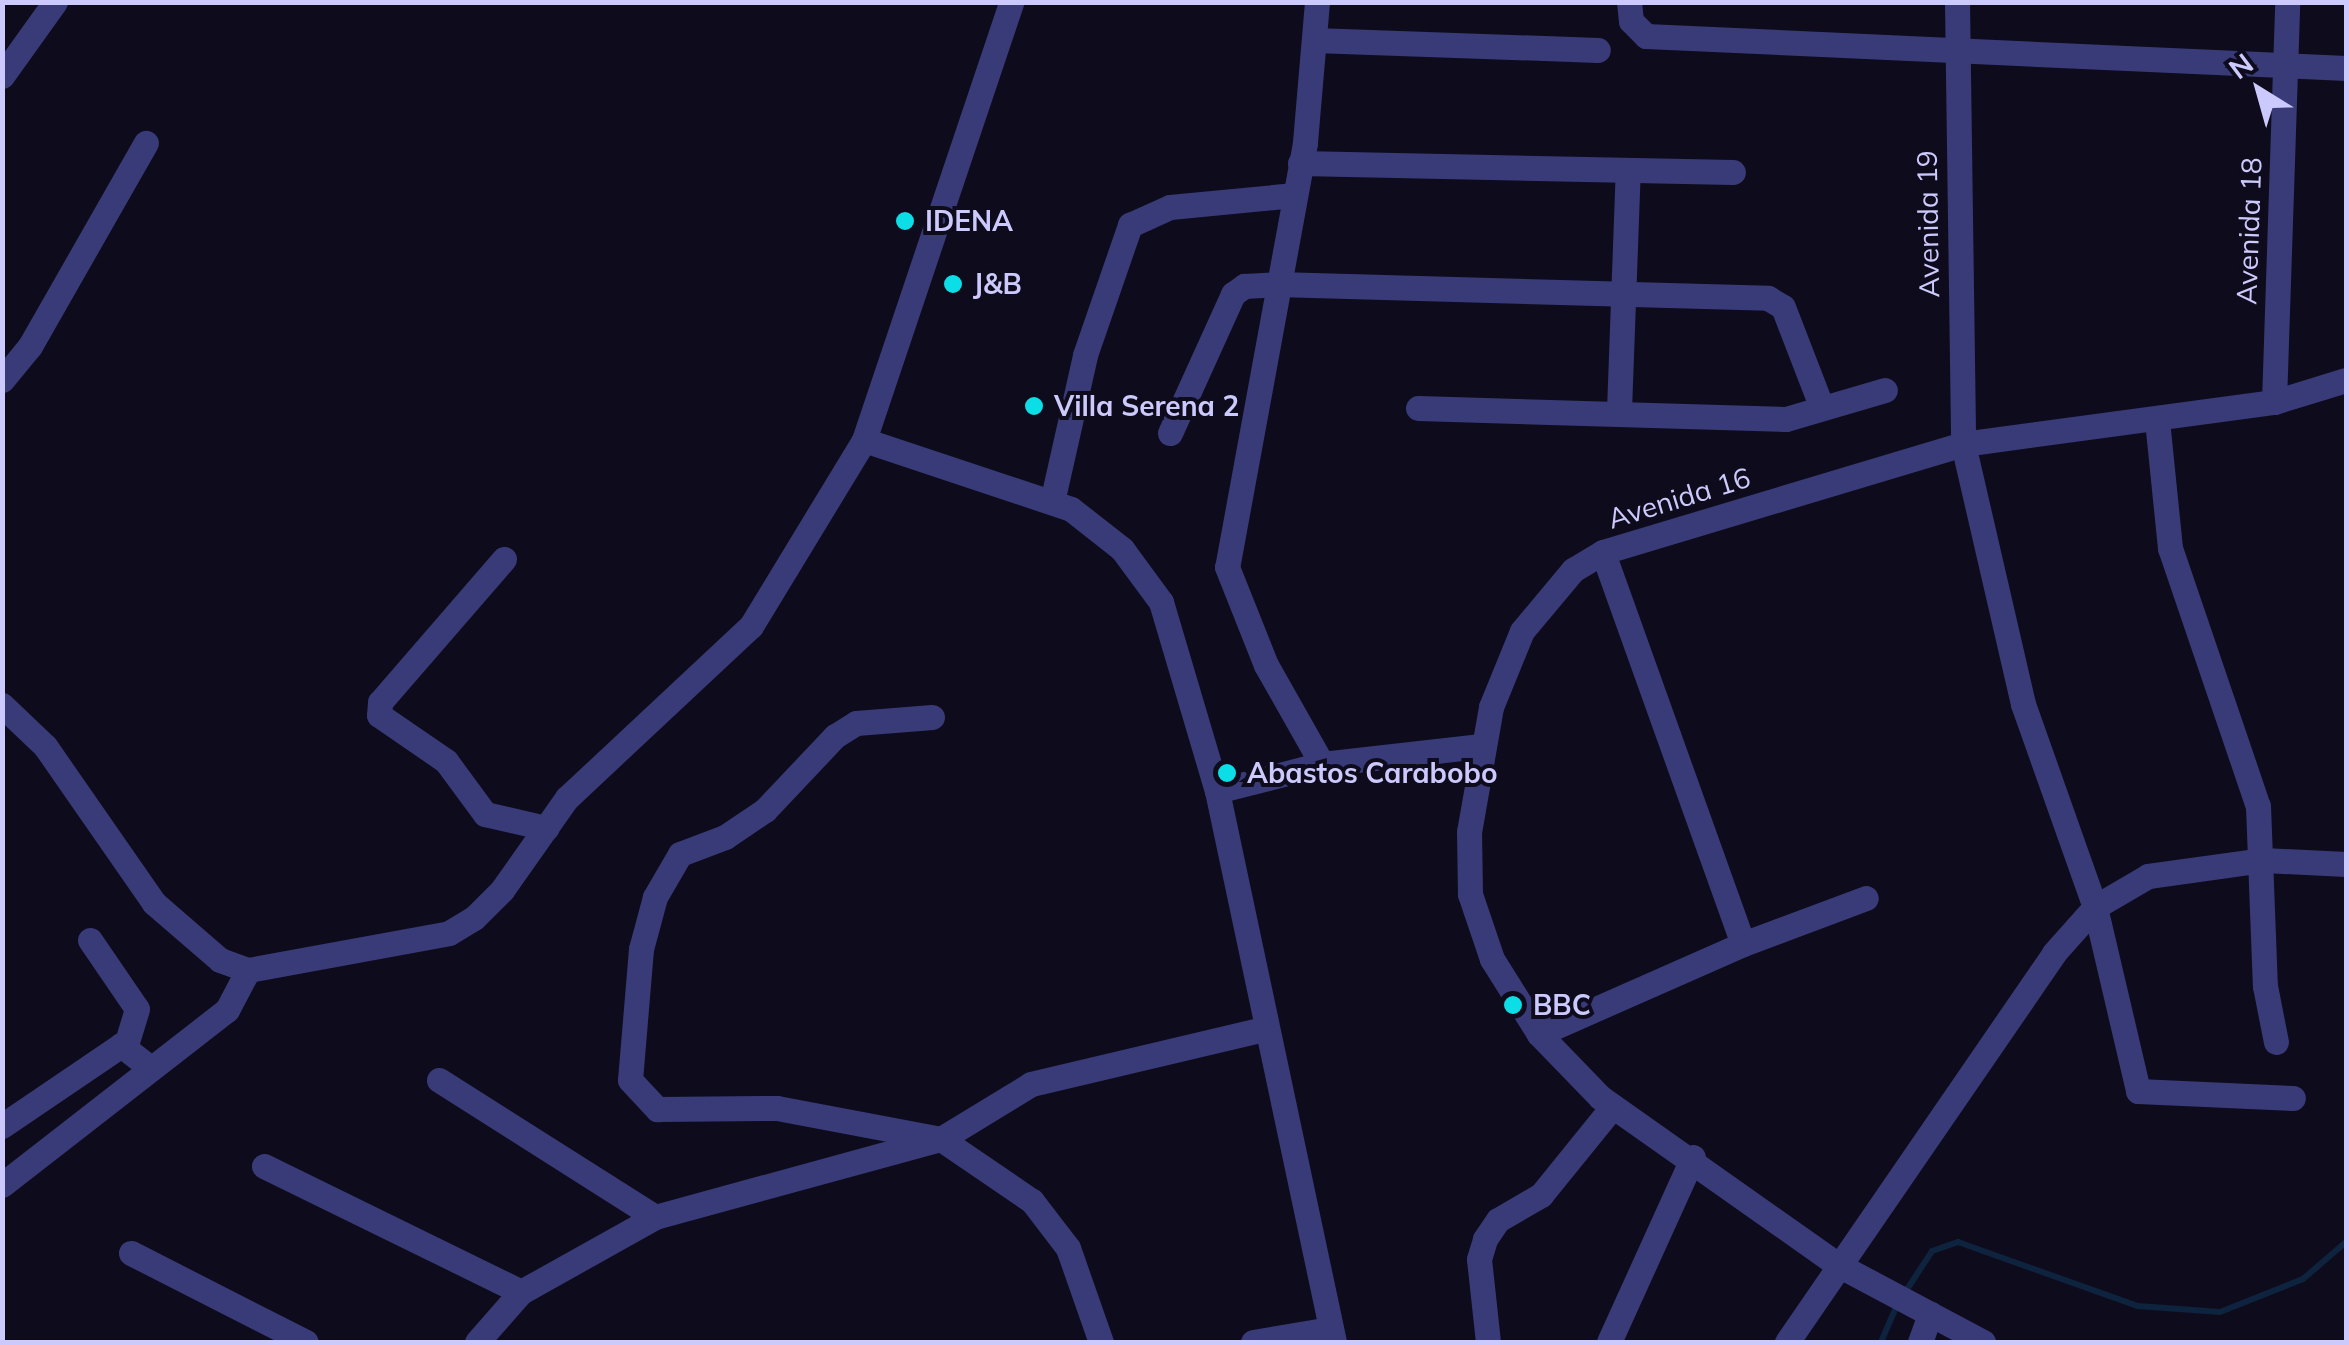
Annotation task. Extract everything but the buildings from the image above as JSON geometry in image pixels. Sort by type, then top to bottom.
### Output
[{"type":"street","points":[[2,76],[55,2]]},
{"type":"street","points":[[2,705],[45,746],[154,903],[187,938],[248,970],[449,933],[502,890],[546,828],[645,718],[699,678],[751,626],[864,440],[1010,2]]},
{"type":"street","points":[[1317,2],[1300,163],[1227,566],[1266,666],[1322,764]]},
{"type":"street","points":[[1628,2],[1631,21],[1646,36],[2346,68]]},
{"type":"street","name":"Avenida 19","points":[[1957,2],[1954,48],[1963,444],[2023,704],[2095,908],[2138,1091],[2293,1098]]},
{"type":"street","name":"Avenida 18","points":[[2274,402],[2287,2]]},
{"type":"street","points":[[1314,40],[1598,50]]},
{"type":"street","points":[[2,380],[30,346],[146,143]]},
{"type":"street","points":[[1300,163],[1734,172]]},
{"type":"street","points":[[1620,410],[1628,170]]},
{"type":"street","points":[[1052,502],[1085,356],[1130,225],[1170,207],[1294,195]]},
{"type":"street","points":[[1170,433],[1233,294],[1244,286],[1277,284],[1768,298],[1783,307],[1822,408]]},
{"type":"street","name":"Avenida 16","points":[[1920,1309],[1838,1265],[1693,1157],[1613,1106],[1539,1034],[1492,958],[1470,894],[1468,832],[1480,746],[1522,631],[1573,570],[1603,552],[1963,444],[2274,402],[2346,380]]},
{"type":"street","points":[[1418,408],[1620,410],[1786,419],[1885,390]]},
{"type":"street","points":[[2158,420],[2170,548],[2258,806],[2264,860],[2265,986],[2276,1042]]},
{"type":"street","points":[[864,440],[1071,509],[1122,549],[1161,602],[1217,792],[1263,1029],[1332,1336],[1253,1342]]},
{"type":"street","points":[[1603,552],[1743,944]]},
{"type":"street","points":[[504,559],[380,702],[379,715],[446,760],[485,814],[546,828]]},
{"type":"street","points":[[932,716],[856,723],[834,736],[765,810],[725,837],[680,854],[655,897],[640,949],[630,1080],[656,1108],[777,1108],[941,1140],[1032,1201],[1068,1248],[1102,1342]]},
{"type":"street","points":[[1217,792],[1322,764],[1480,746]]},
{"type":"street","points":[[1787,1342],[2054,952],[2095,908],[2148,876],[2264,860],[2346,864]]},
{"type":"street","points":[[1539,1034],[1743,944],[1866,898]]},
{"type":"street","points":[[2,1126],[126,1044],[137,1008],[90,940]]},
{"type":"street","points":[[2,1185],[148,1067],[227,1010],[248,970]]},
{"type":"street","points":[[477,1342],[521,1292],[655,1217],[941,1140],[1031,1084],[1263,1029]]},
{"type":"street","points":[[126,1044],[148,1067]]},
{"type":"street","points":[[439,1080],[655,1217]]},
{"type":"street","points":[[1488,1342],[1478,1259],[1485,1238],[1498,1220],[1541,1195],[1613,1106]]},
{"type":"street","points":[[1608,1342],[1693,1157]]},
{"type":"street","points":[[264,1166],[521,1292]]},
{"type":"street","points":[[132,1253],[306,1342]]},
{"type":"street","points":[[1920,1342],[1920,1309],[1983,1342]]},
{"type":"waterway","points":[[1904,1294],[1932,1251],[1958,1242],[2138,1306],[2220,1312],[2303,1279],[2346,1242]]},
{"type":"waterway","points":[[1881,1342],[1897,1305]]},
{"type":"place","name":"IDENA","points":[[905,221]]},
{"type":"place","name":"J&B","points":[[953,284]]},
{"type":"place","name":"Villa Serena 2","points":[[1034,406]]},
{"type":"place","name":"Abastos Carabobo","points":[[1227,773]]},
{"type":"place","name":"BBC","points":[[1513,1005]]}]
